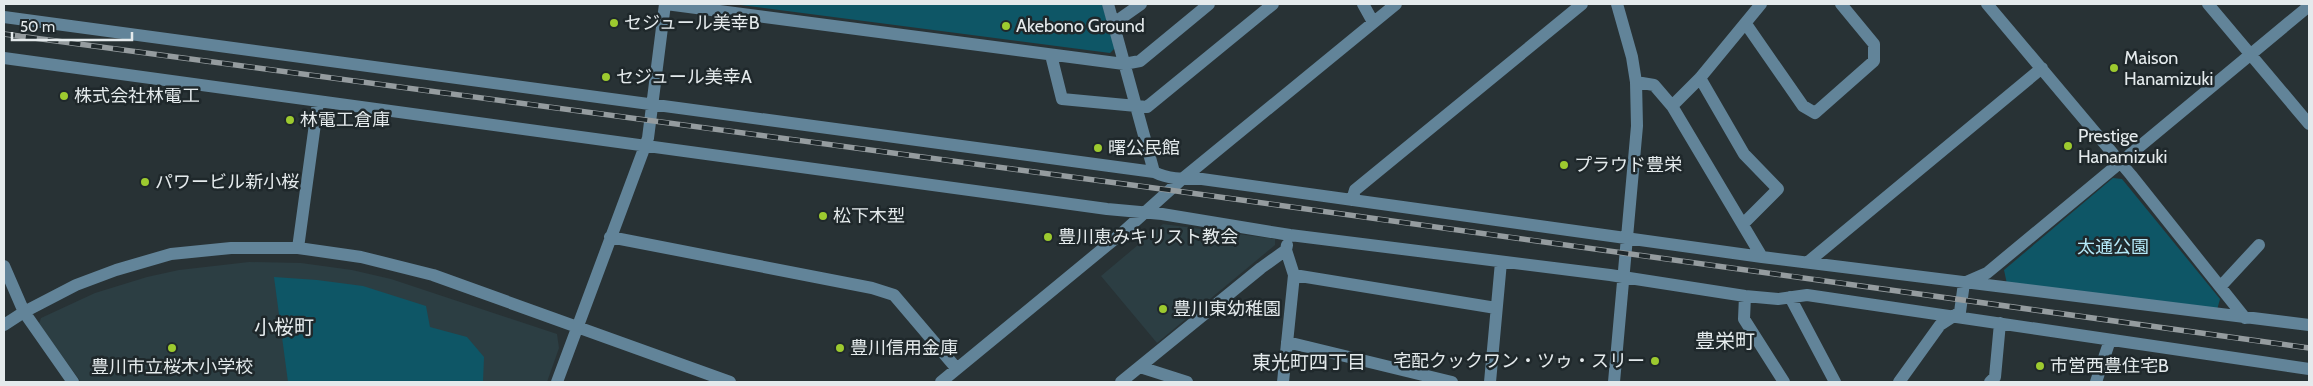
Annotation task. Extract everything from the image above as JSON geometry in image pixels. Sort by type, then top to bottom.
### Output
[{"type":"street","points":[[556,382],[648,138],[666,4],[1124,64],[1140,61],[1209,4]]},
{"type":"street","points":[[1108,4],[1154,172]]},
{"type":"street","points":[[1114,23],[1141,4]]},
{"type":"street","points":[[1051,55],[1062,99],[1136,107],[1147,106],[1273,4]]},
{"type":"street","points":[[1363,4],[1373,22]]},
{"type":"street","points":[[941,382],[1145,213],[1181,180],[1396,4]]},
{"type":"street","points":[[1352,200],[1355,190],[1582,4]]},
{"type":"street","points":[[1614,382],[1637,126],[1636,82],[1617,4]]},
{"type":"street","points":[[1672,106],[1700,78],[1761,4]]},
{"type":"street","points":[[1746,24],[1803,106],[1815,113],[1874,61],[1874,44],[1841,4]]},
{"type":"street","points":[[1987,4],[2042,68],[2221,286],[2245,318]]},
{"type":"street","points":[[2208,4],[2309,124]]},
{"type":"street","points":[[1964,283],[1987,273],[2309,6]]},
{"type":"street","points":[[4,17],[1154,172],[1164,177],[1181,180],[1202,179],[1762,257],[2309,325]]},
{"type":"street","points":[[4,58],[1290,234],[1624,277],[1745,296],[1778,300],[1807,295],[2309,369]]},
{"type":"street","points":[[1808,262],[2042,68]]},
{"type":"street","points":[[1700,78],[1744,154],[1778,189],[1742,224]]},
{"type":"street","points":[[1636,82],[1654,85],[1672,106],[1762,257]]},
{"type":"street","points":[[298,248],[318,102]]},
{"type":"street","points":[[1283,382],[1294,275],[1286,250],[1290,234]]},
{"type":"street","points":[[610,237],[872,288],[894,295],[957,369]]},
{"type":"street","points":[[2221,286],[2258,245]]},
{"type":"street","points":[[4,325],[24,312],[76,285],[116,270],[171,254],[231,248],[298,248],[361,257],[433,275],[730,382]]},
{"type":"street","points":[[1121,382],[1261,268],[1286,250]]},
{"type":"street","points":[[1490,382],[1502,262]]},
{"type":"street","points":[[4,266],[24,312],[72,382]]},
{"type":"street","points":[[1294,275],[1496,308]]},
{"type":"street","points":[[1899,382],[1940,325],[1960,312],[1964,283]]},
{"type":"street","points":[[1745,296],[1744,319],[1784,382]]},
{"type":"street","points":[[1790,297],[1830,381]]},
{"type":"street","points":[[1990,382],[1995,377],[2000,323]]},
{"type":"street","points":[[2096,382],[2110,340]]},
{"type":"street","points":[[1287,342],[1452,382]]},
{"type":"street","points":[[1140,367],[1188,382]]},
{"type":"shaded area","name":"豊川東幼稚園","points":[[1163,224],[1275,239],[1275,245],[1157,343],[1101,276]]},
{"type":"shaded area","points":[[249,262],[301,263],[352,270],[391,279],[557,334],[559,348],[547,382],[81,382],[39,324],[41,318],[95,293],[147,277],[179,270]]},
{"type":"green space","name":"Akebono Ground","points":[[733,4],[1102,4],[1115,48],[1110,53]]},
{"type":"green space","name":"太通公園","points":[[2113,178],[2122,179],[2220,299],[2217,310],[2007,284],[2004,270]]},
{"type":"green space","points":[[274,277],[363,286],[426,306],[430,327],[467,337],[484,357],[483,382],[288,382]]},
{"type":"railway","points":[[4,34],[1169,190],[2309,348]]},
{"type":"place","name":"セジュール美幸B","points":[[614,23]]},
{"type":"place","name":"Akebono Ground","points":[[1006,26]]},
{"type":"place","name":"Maison Hanamizuki","points":[[2114,68]]},
{"type":"place","name":"セジュール美幸A","points":[[606,77]]},
{"type":"place","name":"株式会社林電工","points":[[64,96]]},
{"type":"place","name":"林電工倉庫","points":[[290,120]]},
{"type":"place","name":"Prestige Hanamizuki","points":[[2068,146]]},
{"type":"place","name":"曙公民館","points":[[1098,148]]},
{"type":"place","name":"プラウド豊栄","points":[[1564,165]]},
{"type":"place","name":"パワービル新小桜","points":[[145,182]]},
{"type":"place","name":"松下木型","points":[[823,216]]},
{"type":"place","name":"豊川恵みキリスト教会","points":[[1048,237]]},
{"type":"place","name":"豊川東幼稚園","points":[[1163,309]]},
{"type":"place","name":"豊川市立桜木小学校","points":[[172,348]]},
{"type":"place","name":"豊川信用金庫","points":[[840,348]]},
{"type":"place","name":"宅配クックワン・ツゥ・スリー","points":[[1655,361]]},
{"type":"place","name":"市営西豊住宅B","points":[[2040,366]]},
{"type":"district","name":"小桜町","points":[[284,327]]},
{"type":"district","name":"豊栄町","points":[[1725,341]]},
{"type":"district","name":"東光町四丁目","points":[[1309,362]]}]
